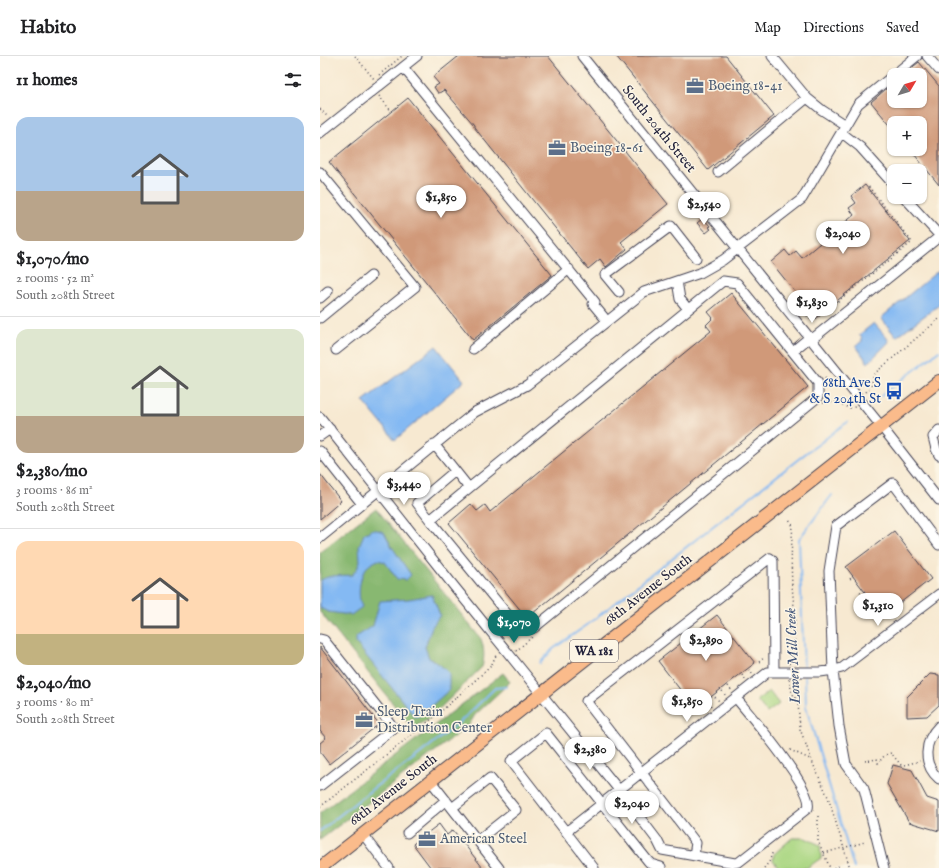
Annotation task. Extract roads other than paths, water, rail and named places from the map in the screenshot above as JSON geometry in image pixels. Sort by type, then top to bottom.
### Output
[{"type":"main road","name":"68th Avenue South","points":[[320,868],[939,381]]},
{"type":"street","points":[[320,133],[417,56]]},
{"type":"street","name":"South 204th Street","points":[[582,56],[939,500]]},
{"type":"street","points":[[772,56],[807,98],[843,129],[887,177]]},
{"type":"street","points":[[320,538],[475,412],[527,385],[644,292],[700,273],[723,260],[802,199],[858,104],[917,56]]},
{"type":"street","points":[[927,56],[939,70]]},
{"type":"street","points":[[403,67],[569,269],[607,321]]},
{"type":"street","points":[[718,172],[807,98]]},
{"type":"street","points":[[320,172],[323,182],[415,287],[336,350]]},
{"type":"street","points":[[792,351],[811,339],[939,236],[910,204]]},
{"type":"street","points":[[619,292],[605,275],[671,226],[696,258]]},
{"type":"street","points":[[473,349],[569,269]]},
{"type":"street","points":[[320,318],[371,276]]},
{"type":"street","points":[[678,281],[680,299],[688,309]]},
{"type":"street","points":[[430,520],[723,281],[737,283],[818,383],[818,397],[534,628],[526,629],[517,626],[430,520],[417,503],[455,471]]},
{"type":"street","points":[[320,298],[328,291]]},
{"type":"street","points":[[320,417],[619,790],[657,840],[662,850],[660,867],[651,864],[546,734],[511,761],[594,868]]},
{"type":"street","points":[[320,436],[330,429]]},
{"type":"street","points":[[939,430],[933,437],[939,455]]},
{"type":"street","points":[[434,444],[469,488]]},
{"type":"street","points":[[320,451],[362,504]]},
{"type":"street","points":[[884,868],[864,789],[846,764],[839,726],[833,670],[829,568],[836,526],[893,483],[939,545]]},
{"type":"street","points":[[694,855],[696,843],[694,839],[586,701],[770,558],[773,561],[771,672]]},
{"type":"street","points":[[566,832],[642,772],[735,695],[771,672],[820,672],[842,668],[939,594]]},
{"type":"street","points":[[320,639],[324,640],[394,728],[322,781]]},
{"type":"street","points":[[662,850],[739,862],[810,805],[792,768],[735,695]]},
{"type":"street","points":[[939,726],[930,738],[927,746],[928,759],[931,769],[939,779]]},
{"type":"street","points":[[407,833],[490,778],[516,810],[478,840]]},
{"type":"street","points":[[430,780],[499,868]]},
{"type":"street","points":[[363,834],[387,867]]},
{"type":"water","points":[[939,270],[939,305],[896,337],[882,317]]},
{"type":"water","points":[[874,323],[889,342],[868,363],[856,346],[862,341],[862,338],[859,335]]},
{"type":"water","points":[[436,346],[464,381],[395,440],[363,401]]},
{"type":"water","points":[[373,529],[384,532],[392,547],[411,575],[406,580],[397,579],[385,562],[378,560],[367,567],[362,575],[359,592],[362,607],[351,615],[328,612],[320,608],[320,581],[331,576],[352,575],[357,569],[360,561],[359,546],[364,534]]},
{"type":"water","points":[[432,595],[440,615],[432,627],[425,647],[429,658],[449,673],[449,690],[421,715],[415,717],[356,643],[356,637],[373,626],[380,601],[409,599]]},
{"type":"waterway","points":[[881,396],[939,351]]},
{"type":"waterway","points":[[540,663],[553,649],[587,625],[810,450],[848,422]]},
{"type":"waterway","name":"Lower Mill Creek","points":[[804,670],[799,539],[832,495]]},
{"type":"waterway","name":"Lower Mill Creek","points":[[805,674],[806,707],[854,868]]},
{"type":"waterway","points":[[320,831],[460,722],[495,688],[506,687]]},
{"type":"place","name":"Boeing 18-41","points":[[695,86]]},
{"type":"place","name":"Boeing 18-61","points":[[557,148]]},
{"type":"place","name":"68th Ave S & S 204th St","points":[[894,391]]},
{"type":"place","name":"Sleep Train Distribution Center","points":[[364,720]]},
{"type":"place","name":"American Steel","points":[[427,839]]}]
